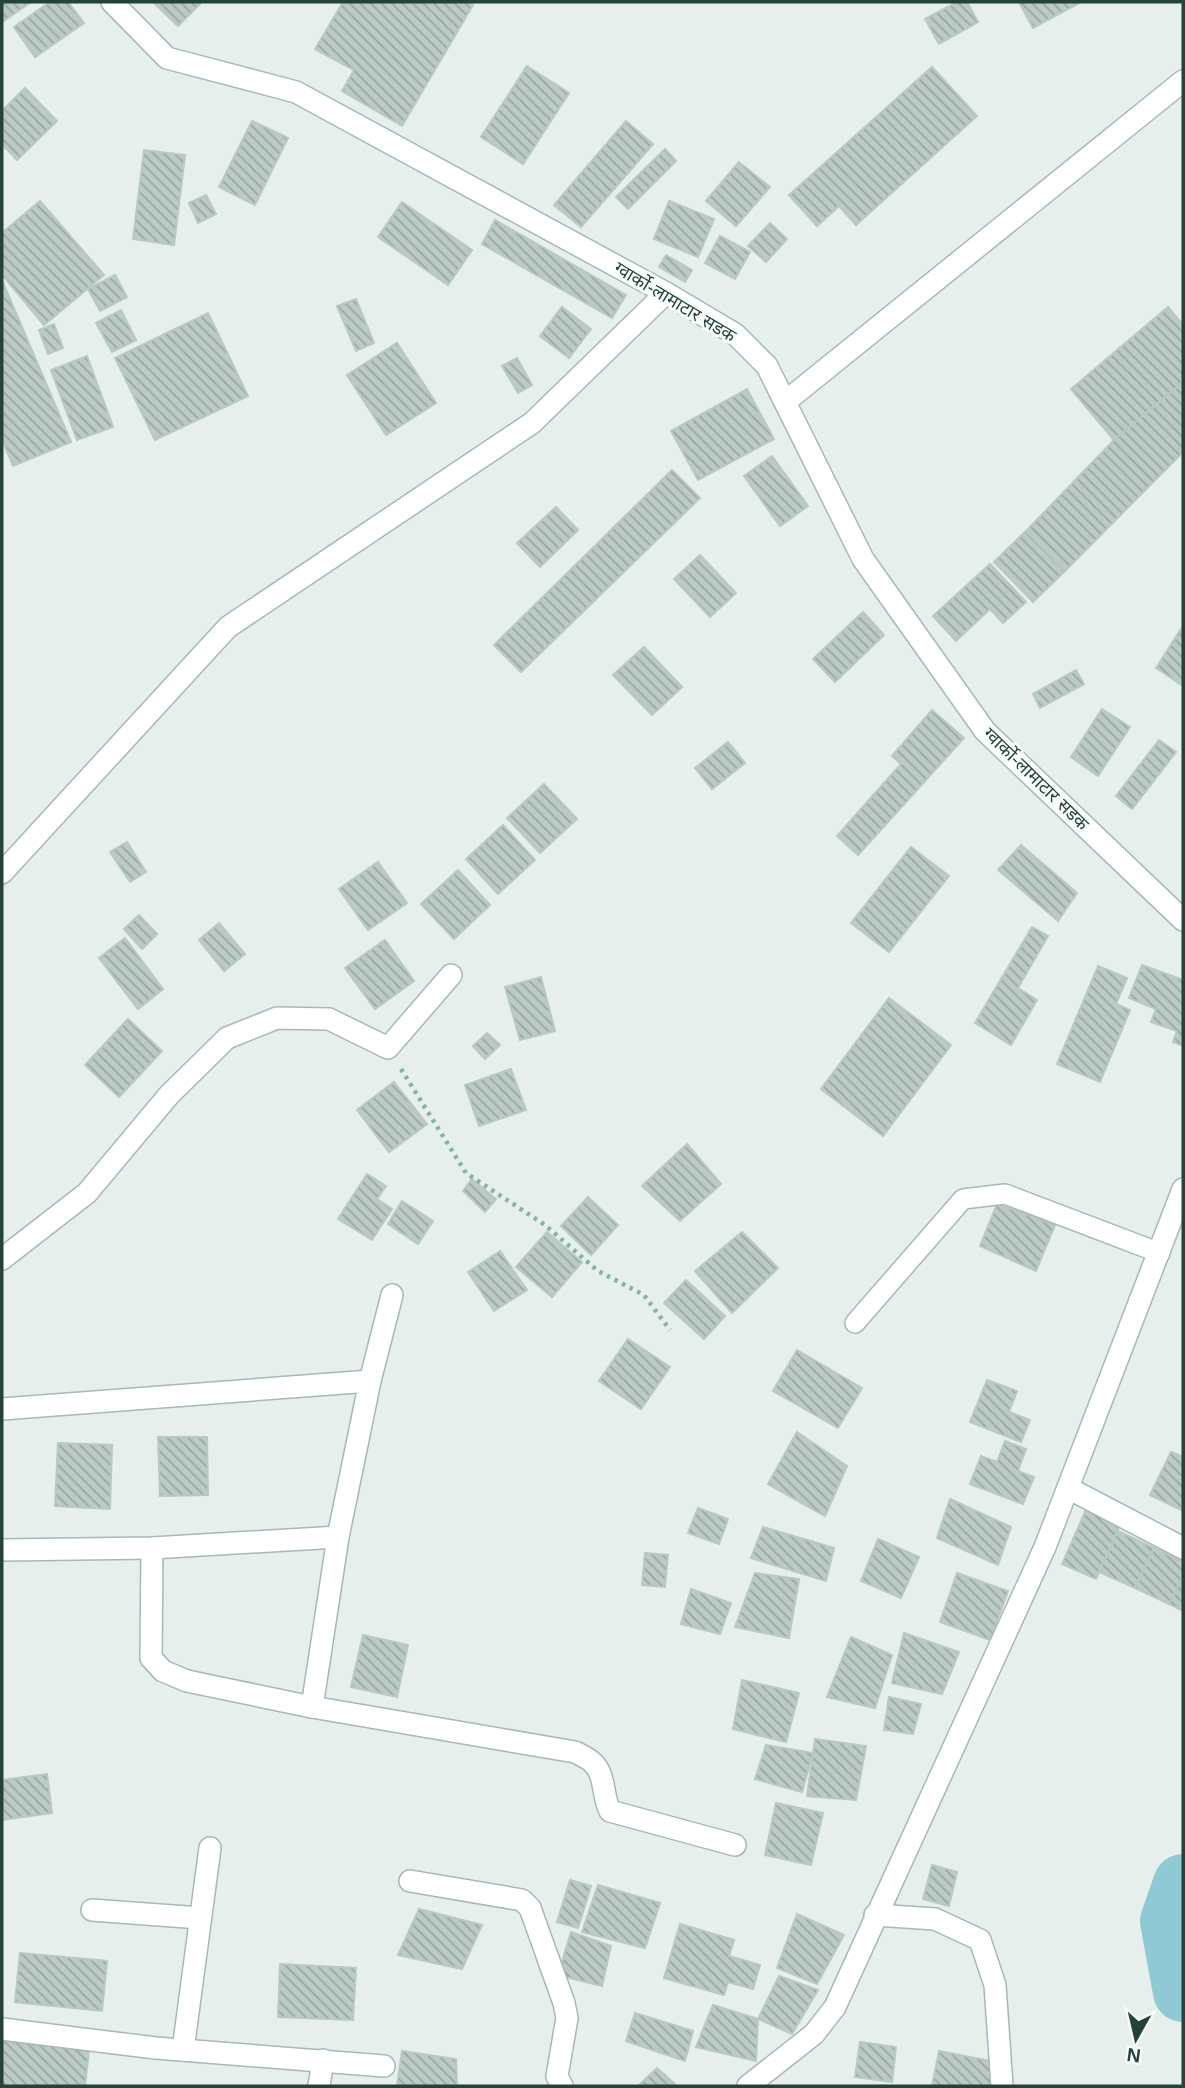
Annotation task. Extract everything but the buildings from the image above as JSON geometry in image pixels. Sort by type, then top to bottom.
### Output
[{"type":"street","name":"ग्वार्को-लामाटार सडक","points":[[112,2],[167,58],[296,92],[666,293],[734,334],[767,366],[863,559],[985,732],[1183,920]]},
{"type":"street","points":[[785,402],[1183,80]]},
{"type":"street","points":[[2,873],[228,627],[532,423],[666,293]]},
{"type":"street","points":[[2,1259],[87,1193],[169,1095],[227,1038],[277,1018],[328,1019],[388,1048],[451,975]]},
{"type":"street","points":[[748,2086],[814,2034],[835,2007],[1045,1547],[1183,1189]]},
{"type":"street","points":[[312,1707],[338,1537],[370,1381],[392,1295]]},
{"type":"street","points":[[2,1409],[370,1381]]},
{"type":"street","points":[[1068,1488],[1183,1548]]},
{"type":"street","points":[[2,1550],[152,1548],[338,1537]]},
{"type":"street","points":[[152,1548],[151,1658],[163,1671],[187,1681],[312,1707],[575,1752],[594,1762],[603,1782],[604,1800],[610,1811],[734,1845]]},
{"type":"street","points":[[183,2050],[209,1848]]},
{"type":"street","points":[[410,1881],[522,1900],[530,1908],[567,2018],[557,2076],[562,2086]]},
{"type":"street","points":[[92,1910],[200,1918]]},
{"type":"street","points":[[875,1915],[935,1919],[979,1940],[995,1985],[1002,2086]]},
{"type":"street","points":[[2,2029],[183,2050],[384,2066]]},
{"type":"street","points":[[319,2086],[323,2060]]},
{"type":"lane","points":[[855,1323],[963,1199],[1005,1194],[1160,1253]]},
{"type":"path","points":[[388,1048],[466,1172],[545,1225],[598,1271],[644,1295],[670,1330]]},
{"type":"waterway","points":[[1183,1884],[1170,1921],[1183,1992]]}]
